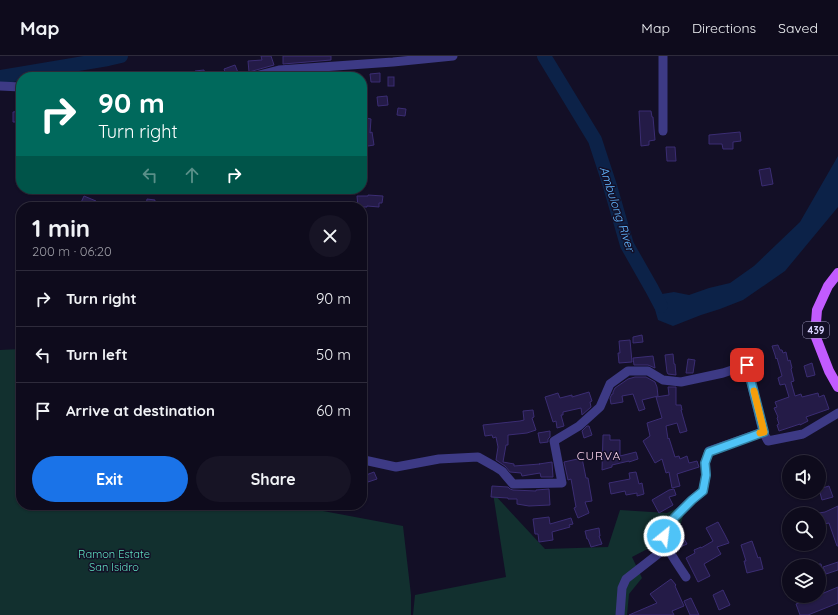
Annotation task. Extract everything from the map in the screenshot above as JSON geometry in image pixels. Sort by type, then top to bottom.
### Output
[{"type":"main road","name":"439","points":[[838,273],[828,286],[817,310],[815,335],[829,371],[838,387]]},
{"type":"street","points":[[271,72],[279,70],[393,62],[452,56]]},
{"type":"street","points":[[663,56],[663,130]]},
{"type":"street","points":[[0,86],[16,87]]},
{"type":"street","points":[[367,461],[396,466],[439,459],[478,457],[502,471],[513,484],[562,483],[554,441],[579,426],[600,407],[610,384],[628,371],[648,371],[663,380],[681,382],[723,373],[747,365],[764,432],[768,441],[803,434],[838,413]]},
{"type":"street","points":[[686,577],[667,547],[664,536],[668,526],[692,500],[703,491],[706,475],[705,463],[709,452],[764,432]]},
{"type":"street","points":[[620,615],[622,588],[626,580],[667,547]]},
{"type":"green space","name":"Ramon Estate San Isidro","points":[[16,349],[16,510],[318,510],[403,526],[411,595],[411,615],[0,615],[0,350]]},
{"type":"green space","points":[[493,493],[545,549],[608,547],[620,510],[667,513],[687,503],[678,533],[632,557],[642,578],[629,594],[627,615],[413,615],[415,595],[506,577]]},
{"type":"water","points":[[838,156],[838,207],[785,271],[743,300],[720,309],[673,326],[658,320],[650,292],[652,289],[662,294],[674,292],[689,295],[730,283],[754,266],[800,222]]},
{"type":"building","points":[[261,56],[271,56],[274,65],[249,72],[248,61],[262,60]]},
{"type":"building","points":[[283,56],[331,56],[331,60],[283,64]]},
{"type":"building","points":[[235,65],[238,72],[225,72],[224,69]]},
{"type":"building","points":[[204,70],[204,72],[195,72]]},
{"type":"building","points":[[380,73],[380,82],[371,82],[370,74]]},
{"type":"building","points":[[388,77],[394,77],[394,86],[388,86]]},
{"type":"building","points":[[387,96],[388,105],[378,106],[377,97]]},
{"type":"building","points":[[398,108],[406,109],[405,116],[397,115]]},
{"type":"building","points":[[639,111],[651,111],[653,117],[655,140],[649,141],[649,145],[641,146]]},
{"type":"building","points":[[13,112],[16,112],[16,122],[13,122]]},
{"type":"building","points":[[367,118],[371,119],[370,133],[372,132],[374,145],[367,146]]},
{"type":"building","points":[[740,132],[741,141],[733,142],[733,149],[723,149],[722,144],[709,144],[709,135]]},
{"type":"building","points":[[666,147],[675,147],[676,161],[667,161]]},
{"type":"building","points":[[770,168],[773,184],[762,186],[759,170]]},
{"type":"building","points":[[84,196],[96,201],[96,202],[81,202]]},
{"type":"building","points":[[357,196],[383,196],[382,203],[379,203],[379,207],[367,206],[367,202],[358,202]]},
{"type":"building","points":[[147,199],[155,200],[155,202],[147,202]]},
{"type":"building","points":[[642,335],[643,342],[633,343],[633,337]]},
{"type":"building","points":[[630,340],[632,362],[619,363],[619,341]]},
{"type":"building","points":[[778,345],[783,353],[786,352],[788,361],[790,360],[794,381],[791,382],[795,396],[801,394],[802,397],[818,393],[819,397],[824,395],[829,409],[806,417],[808,421],[800,425],[779,431],[777,425],[779,424],[778,417],[774,408],[777,407],[775,402],[789,397],[785,384],[780,385],[778,378],[782,376],[772,346]]},
{"type":"building","points":[[673,354],[676,375],[668,374],[667,372],[665,355]]},
{"type":"building","points":[[653,356],[655,368],[648,365],[634,365],[633,358]]},
{"type":"building","points":[[688,359],[695,360],[693,373],[686,373]]},
{"type":"building","points":[[812,363],[815,375],[807,377],[804,366]]},
{"type":"building","points":[[635,377],[646,377],[655,382],[658,396],[642,400],[645,409],[639,411],[633,394],[622,396],[623,402],[611,404],[610,398],[615,388],[628,379]]},
{"type":"building","points":[[668,387],[676,387],[676,405],[681,405],[687,431],[680,433],[677,423],[666,426],[668,439],[669,438],[675,457],[679,456],[680,459],[687,456],[689,463],[697,461],[699,467],[677,474],[680,486],[672,488],[669,472],[666,473],[662,459],[655,463],[643,441],[650,436],[647,423],[662,418],[656,397],[669,395]]},
{"type":"building","points":[[589,392],[592,401],[590,402],[591,407],[582,415],[581,408],[563,412],[563,415],[561,415],[564,426],[557,428],[556,421],[553,422],[545,397],[558,393],[560,398],[572,395],[572,397]]},
{"type":"building","points":[[533,410],[534,417],[532,418],[536,430],[527,433],[508,435],[508,445],[506,445],[503,462],[514,464],[514,466],[552,462],[553,477],[541,477],[540,473],[522,476],[521,473],[510,472],[505,466],[496,460],[498,447],[496,437],[493,438],[492,435],[485,436],[483,425],[524,420],[523,411]]},
{"type":"building","points":[[589,426],[592,435],[584,438],[582,431]]},
{"type":"building","points":[[550,431],[548,442],[540,443],[538,433]]},
{"type":"building","points":[[603,435],[610,435],[610,440],[620,440],[620,456],[636,452],[638,459],[612,465],[612,467],[602,470]]},
{"type":"building","points":[[582,458],[586,478],[588,478],[592,501],[585,502],[589,513],[578,518],[574,508],[576,507],[571,479],[568,480],[564,462]]},
{"type":"building","points":[[374,472],[377,479],[368,482],[367,475]]},
{"type":"building","points":[[636,472],[639,484],[642,483],[644,494],[637,496],[637,493],[626,495],[625,491],[611,494],[609,483],[630,479],[629,473]]},
{"type":"building","points":[[492,486],[508,487],[513,490],[536,491],[549,489],[550,505],[529,506],[517,504],[517,499],[491,497]]},
{"type":"building","points":[[829,486],[833,497],[826,499],[826,487]]},
{"type":"building","points":[[674,489],[676,495],[669,497],[673,505],[659,513],[652,500],[669,490]]},
{"type":"building","points":[[838,506],[838,546],[829,523],[826,524],[826,512]]},
{"type":"building","points":[[549,517],[550,524],[571,518],[573,524],[569,525],[570,527],[552,532],[553,540],[539,542],[538,534],[535,534],[533,519]]},
{"type":"building","points":[[718,522],[729,543],[717,547],[721,554],[704,564],[710,576],[698,582],[686,558],[695,553],[694,550],[713,541],[706,528]]},
{"type":"building","points":[[599,528],[599,536],[602,544],[591,547],[585,531]]},
{"type":"building","points":[[682,535],[687,544],[680,547],[675,538]]},
{"type":"building","points":[[752,541],[758,558],[760,557],[763,569],[747,573],[744,561],[746,561],[741,545]]},
{"type":"building","points":[[838,562],[838,570],[826,574],[826,566]]},
{"type":"building","points":[[671,579],[676,585],[675,586],[684,606],[672,611],[674,615],[629,615],[657,603],[650,594]]},
{"type":"building","points":[[838,587],[838,603],[808,615],[800,615],[796,604],[826,603],[826,592]]},
{"type":"building","points":[[723,590],[730,605],[719,610],[713,595]]},
{"type":"building","points":[[691,598],[699,615],[690,615],[684,601]]},
{"type":"waterway","name":"Ambulong River","points":[[30,72],[121,56]]},
{"type":"waterway","name":"Ambulong River","points":[[544,56],[595,140],[627,245],[661,306]]},
{"type":"waterway","name":"Ambulong River","points":[[0,77],[16,74]]},
{"type":"slow traffic","points":[[754,391],[764,432],[760,433]]},
{"type":"district","name":"CURVA","points":[[599,456]]},
{"type":"route","points":[[664,536],[668,526],[674,518],[703,491],[706,475],[705,463],[709,452],[764,432],[747,365]]}]
